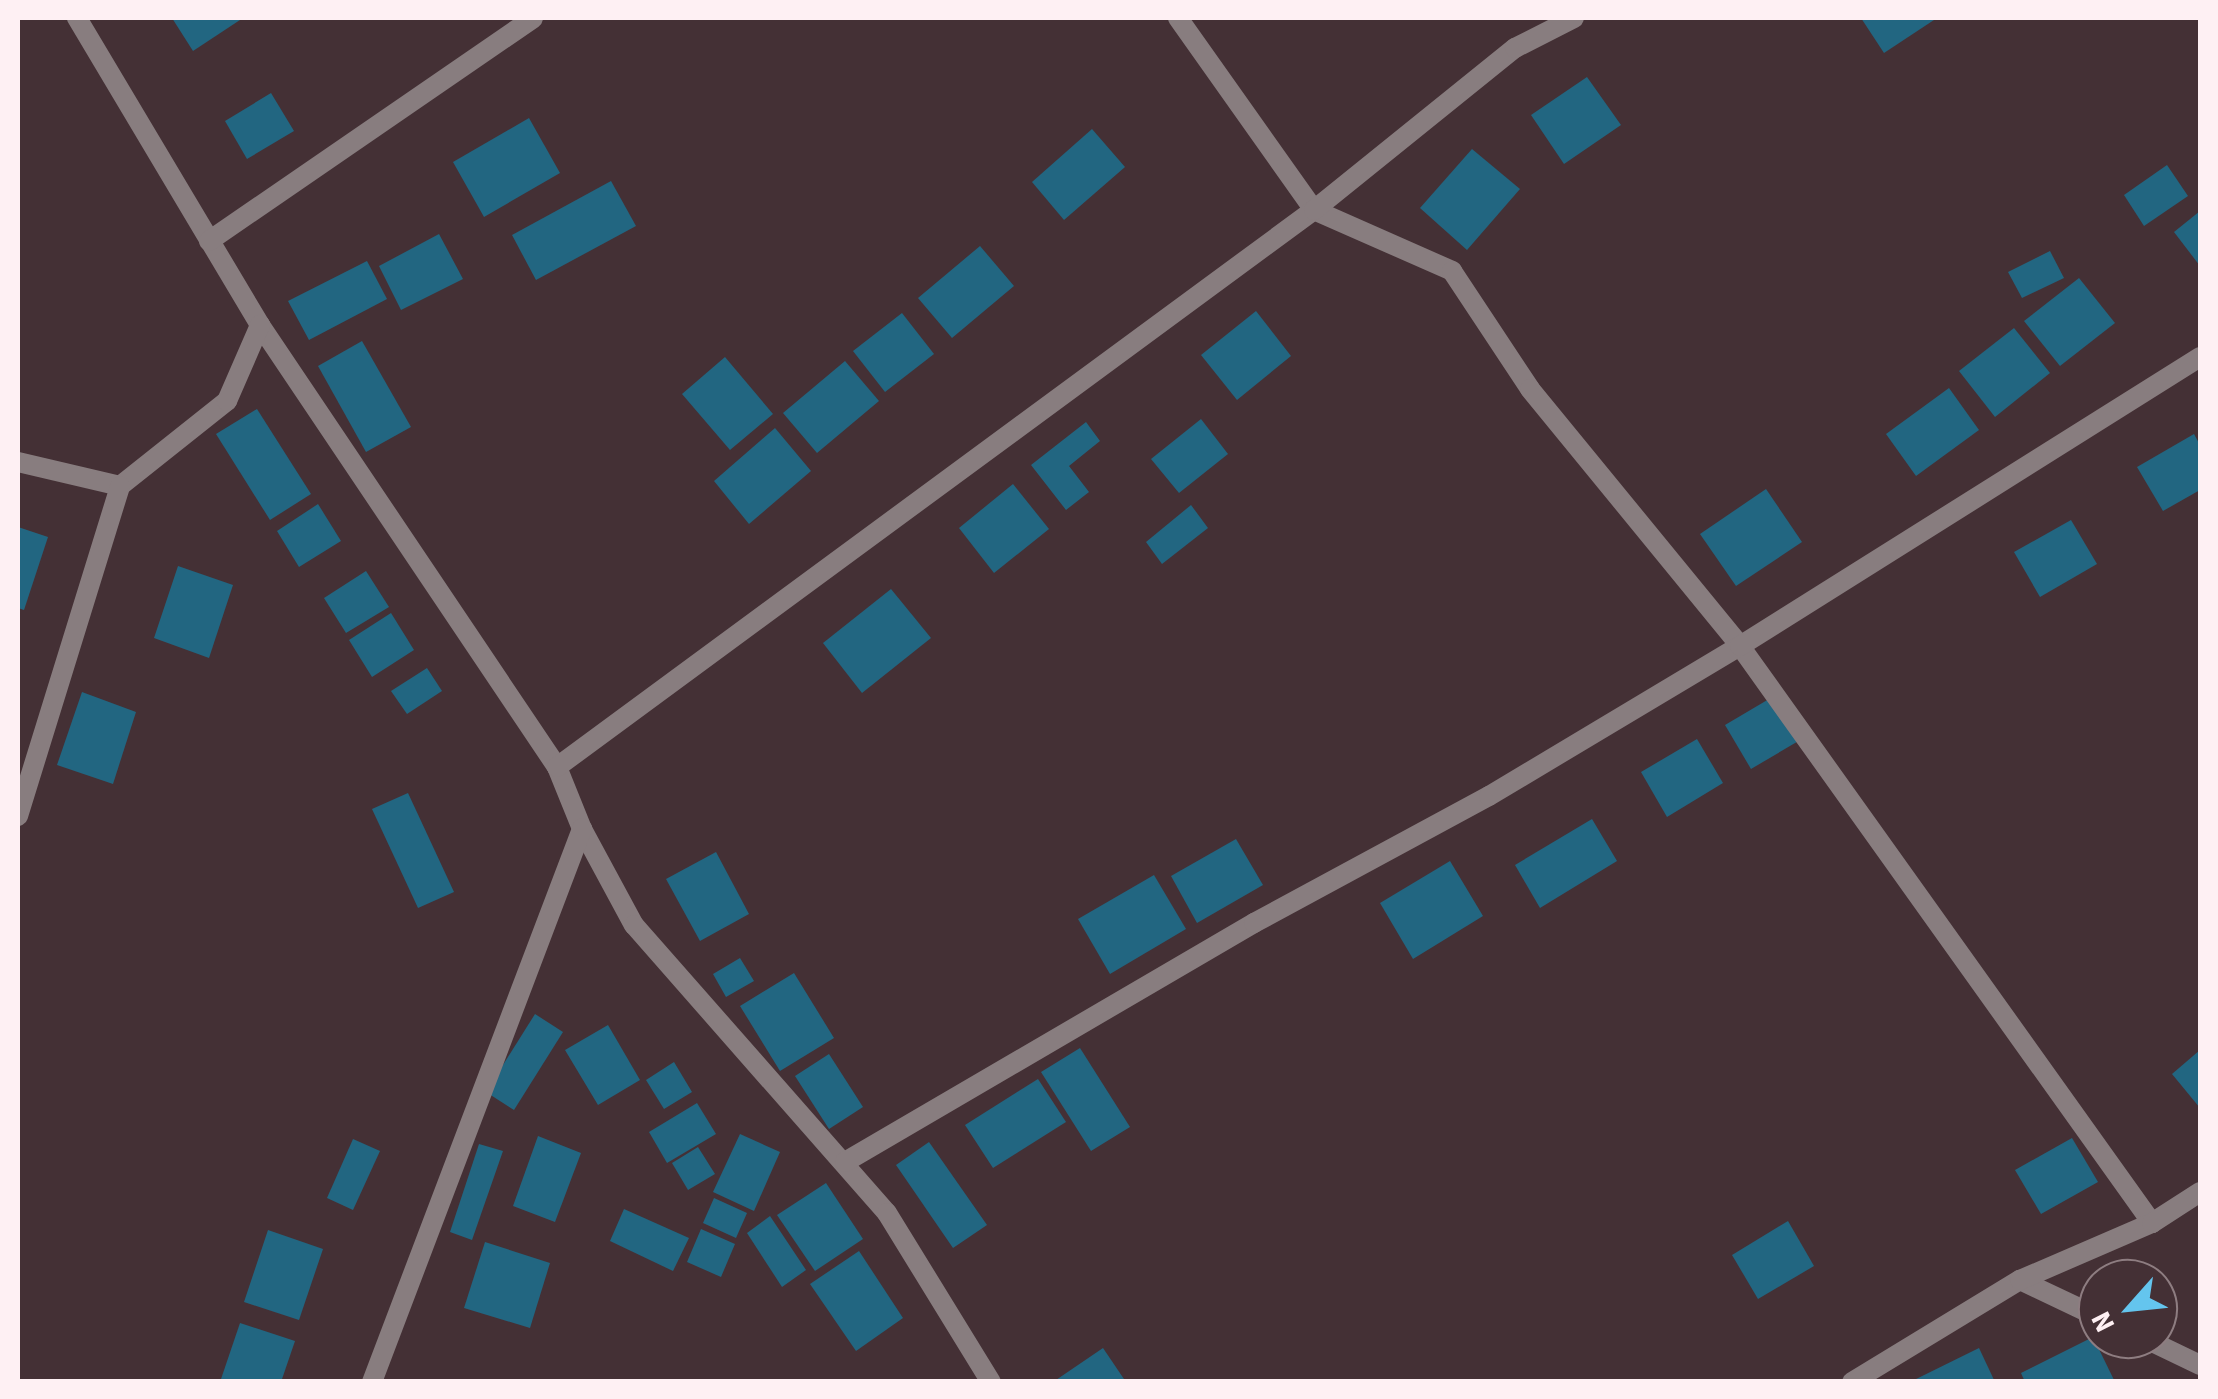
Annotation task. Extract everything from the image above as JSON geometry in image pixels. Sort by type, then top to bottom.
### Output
[{"type":"street","points":[[77,18],[260,325],[558,767],[582,829],[634,924],[888,1212],[990,1382]]},
{"type":"street","points":[[209,241],[533,18]]},
{"type":"street","points":[[1178,18],[1314,210],[1452,271],[1530,389],[1740,646],[2152,1223]]},
{"type":"street","points":[[558,767],[1314,210],[1516,48],[1574,18]]},
{"type":"street","points":[[18,816],[120,486],[227,401],[260,325]]},
{"type":"street","points":[[844,1162],[1254,922],[1489,796],[1740,646],[2200,357]]},
{"type":"street","points":[[18,462],[120,486]]},
{"type":"street","points":[[372,1382],[582,829]]},
{"type":"street","points":[[1852,1382],[2020,1280],[2152,1223],[2200,1192]]},
{"type":"street","points":[[2020,1280],[2078,1308]]},
{"type":"building","points":[[172,18],[243,18],[193,51]]},
{"type":"building","points":[[1861,18],[1937,18],[1884,53]]},
{"type":"building","points":[[1587,77],[1621,125],[1564,164],[1531,115]]},
{"type":"building","points":[[271,93],[294,131],[247,159],[225,121]]},
{"type":"building","points":[[529,118],[560,173],[484,217],[453,162]]},
{"type":"building","points":[[1092,129],[1125,167],[1064,220],[1032,182]]},
{"type":"building","points":[[1472,149],[1520,189],[1467,250],[1420,208]]},
{"type":"building","points":[[2167,165],[2188,196],[2144,226],[2124,195]]},
{"type":"building","points":[[611,181],[636,226],[536,280],[512,235]]},
{"type":"building","points":[[2200,211],[2200,266],[2174,232]]},
{"type":"building","points":[[439,234],[463,279],[401,310],[379,266]]},
{"type":"building","points":[[980,246],[1014,286],[952,338],[918,298]]},
{"type":"building","points":[[2050,251],[2064,278],[2022,298],[2008,272]]},
{"type":"building","points":[[367,261],[387,299],[309,340],[288,301]]},
{"type":"building","points":[[2079,278],[2115,323],[2060,366],[2024,321]]},
{"type":"building","points":[[1256,311],[1291,356],[1237,400],[1201,355]]},
{"type":"building","points":[[902,313],[934,354],[885,392],[853,351]]},
{"type":"building","points":[[2014,328],[2050,373],[1995,417],[1959,371]]},
{"type":"building","points":[[362,341],[411,427],[366,452],[318,366]]},
{"type":"building","points":[[725,357],[773,414],[730,450],[682,394]]},
{"type":"building","points":[[845,361],[879,401],[817,453],[783,413]]},
{"type":"building","points":[[1949,388],[1979,430],[1916,476],[1886,434]]},
{"type":"building","points":[[257,409],[311,494],[270,520],[216,434]]},
{"type":"building","points":[[1201,419],[1228,454],[1179,493],[1151,459]]},
{"type":"building","points":[[1086,422],[1100,441],[1069,466],[1089,492],[1066,510],[1031,465]]},
{"type":"building","points":[[775,428],[811,471],[749,524],[714,481]]},
{"type":"building","points":[[2194,434],[2200,445],[2200,490],[2163,511],[2137,467]]},
{"type":"building","points":[[1013,484],[1049,529],[994,573],[959,528]]},
{"type":"building","points":[[1766,489],[1802,542],[1736,586],[1700,534]]},
{"type":"building","points":[[318,504],[341,541],[299,567],[277,531]]},
{"type":"building","points":[[1191,505],[1208,528],[1162,564],[1146,542]]},
{"type":"building","points":[[2071,520],[2097,564],[2040,597],[2014,552]]},
{"type":"building","points":[[18,527],[48,537],[24,610],[18,608]]},
{"type":"building","points":[[178,566],[233,585],[209,658],[154,638]]},
{"type":"building","points":[[366,571],[389,607],[346,633],[324,598]]},
{"type":"building","points":[[891,589],[931,638],[862,693],[823,643]]},
{"type":"building","points":[[391,613],[414,650],[372,677],[349,640]]},
{"type":"building","points":[[427,668],[442,691],[407,714],[391,691]]},
{"type":"building","points":[[82,692],[136,712],[113,784],[57,765]]},
{"type":"building","points":[[1781,692],[1807,736],[1751,769],[1725,725]]},
{"type":"building","points":[[1697,739],[1723,783],[1667,817],[1641,772]]},
{"type":"building","points":[[408,793],[454,892],[418,908],[372,809]]},
{"type":"building","points":[[1592,819],[1617,861],[1540,908],[1515,865]]},
{"type":"building","points":[[1236,839],[1263,885],[1197,923],[1171,876]]},
{"type":"building","points":[[716,852],[749,914],[700,941],[666,879]]},
{"type":"building","points":[[1450,861],[1483,916],[1413,959],[1380,903]]},
{"type":"building","points":[[1154,875],[1186,929],[1110,974],[1078,919]]},
{"type":"building","points":[[740,958],[754,981],[726,997],[713,974]]},
{"type":"building","points":[[794,973],[834,1038],[780,1071],[740,1006]]},
{"type":"building","points":[[535,1014],[563,1032],[514,1110],[486,1092]]},
{"type":"building","points":[[608,1025],[640,1080],[598,1105],[565,1050]]},
{"type":"building","points":[[1080,1048],[1130,1127],[1091,1151],[1041,1072]]},
{"type":"building","points":[[2200,1050],[2200,1108],[2172,1074]]},
{"type":"building","points":[[829,1054],[863,1107],[829,1129],[795,1076]]},
{"type":"building","points":[[674,1062],[692,1092],[664,1109],[646,1080]]},
{"type":"building","points":[[1038,1079],[1066,1122],[993,1168],[965,1125]]},
{"type":"building","points":[[697,1103],[716,1134],[667,1163],[649,1132]]},
{"type":"building","points":[[740,1134],[780,1152],[754,1211],[713,1192]]},
{"type":"building","points":[[538,1136],[581,1153],[555,1222],[513,1206]]},
{"type":"building","points":[[2072,1138],[2098,1182],[2041,1214],[2015,1170]]},
{"type":"building","points":[[353,1139],[380,1151],[353,1210],[327,1198]]},
{"type":"building","points":[[929,1142],[987,1225],[953,1248],[896,1165]]},
{"type":"building","points":[[479,1144],[503,1151],[472,1240],[450,1232]]},
{"type":"building","points":[[698,1147],[715,1174],[688,1190],[672,1163]]},
{"type":"building","points":[[826,1183],[863,1239],[815,1271],[777,1215]]},
{"type":"building","points":[[714,1198],[747,1213],[736,1238],[703,1223]]},
{"type":"building","points":[[624,1209],[689,1238],[673,1271],[610,1241]]},
{"type":"building","points":[[770,1216],[806,1270],[782,1287],[747,1233]]},
{"type":"building","points":[[1788,1221],[1814,1266],[1758,1299],[1732,1255]]},
{"type":"building","points":[[701,1229],[735,1244],[721,1277],[687,1262]]},
{"type":"building","points":[[268,1230],[323,1249],[299,1320],[244,1302]]},
{"type":"building","points":[[485,1242],[550,1263],[530,1328],[464,1308]]},
{"type":"building","points":[[859,1251],[903,1318],[856,1351],[810,1284]]},
{"type":"building","points":[[240,1323],[295,1341],[281,1382],[220,1382]]},
{"type":"building","points":[[2078,1344],[2078,1359],[2104,1359],[2115,1382],[2025,1382],[2021,1373]]},
{"type":"building","points":[[1103,1348],[1126,1382],[1053,1382]]},
{"type":"building","points":[[1979,1348],[1995,1382],[1910,1382]]}]
